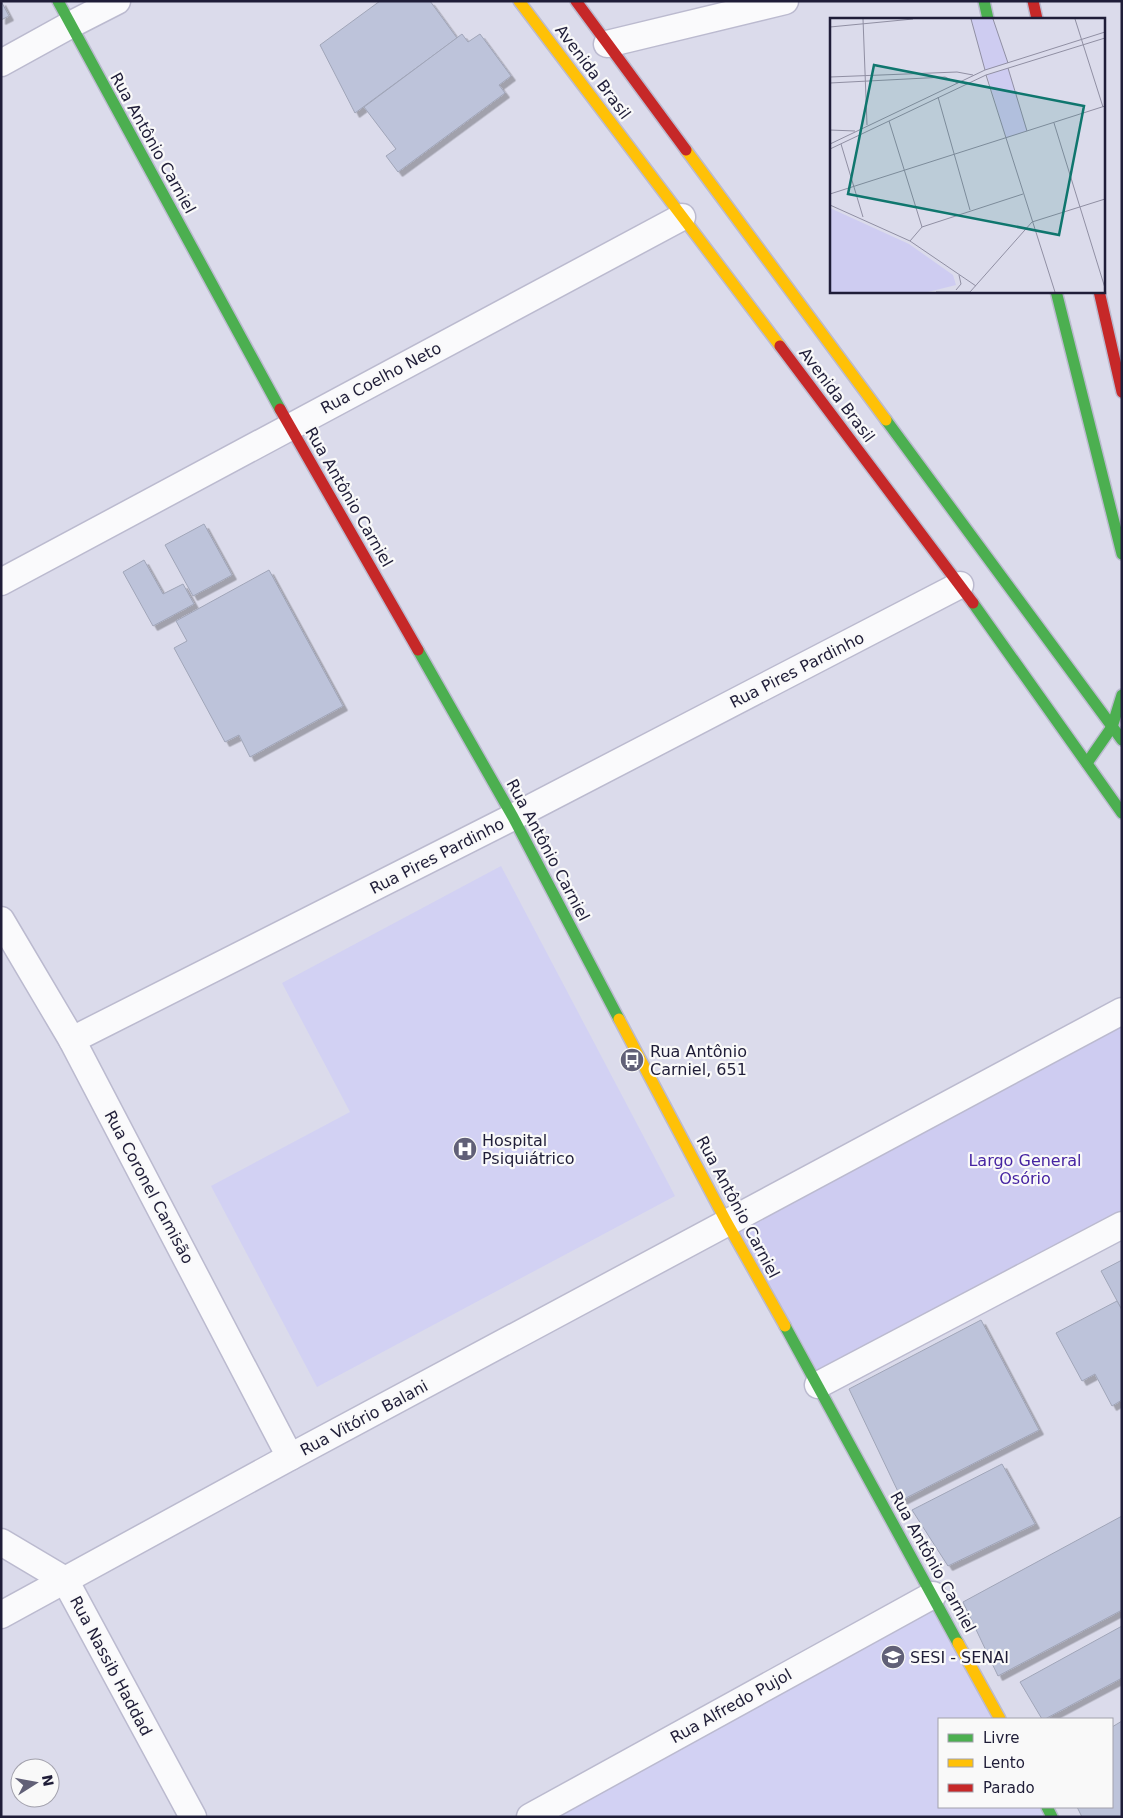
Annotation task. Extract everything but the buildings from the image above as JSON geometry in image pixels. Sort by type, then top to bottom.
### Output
[{"type":"main road","name":"Rua Antônio Carniel","points":[[58,1],[290,427],[513,817],[727,1223],[818,1385],[999,1718]]},
{"type":"main road","name":"Avenida Brasil","points":[[519,1],[960,585],[1122,813]]},
{"type":"main road","name":"Avenida Brasil","points":[[576,1],[1122,740]]},
{"type":"main road","points":[[984,1],[988,18]]},
{"type":"main road","points":[[1033,1],[1037,18]]},
{"type":"main road","points":[[1056,292],[1122,554]]},
{"type":"main road","points":[[1099,292],[1122,392]]},
{"type":"main road","points":[[1087,763],[1112,727],[1122,695]]},
{"type":"street","points":[[1,63],[117,1]]},
{"type":"street","points":[[607,44],[785,1]]},
{"type":"street","name":"Rua Coelho Neto","points":[[1,582],[682,218]]},
{"type":"street","name":"Rua Pires Pardinho","points":[[72,1040],[513,817],[960,585]]},
{"type":"street","name":"Rua Coronel Camisão","points":[[1,920],[72,1040],[290,1457]]},
{"type":"street","points":[[727,1223],[1122,1011]]},
{"type":"street","name":"Rua Vitório Balani","points":[[1,1615],[290,1457],[727,1223]]},
{"type":"street","points":[[818,1385],[1122,1225]]},
{"type":"street","name":"Rua Nassib Haddad","points":[[1,1542],[65,1580],[193,1817]]},
{"type":"street","name":"Rua Alfredo Pujol","points":[[530,1817],[933,1595]]},
{"type":"shaded area","name":"Hospital Psiquiátrico","points":[[501,866],[675,1196],[317,1387],[211,1186],[350,1112],[282,983]]},
{"type":"shaded area","name":"SESI - SENAI","points":[[933,1595],[999,1718],[938,1718],[938,1808],[1048,1808],[1052,1817],[530,1817]]},
{"type":"green space","name":"Largo General Osório","points":[[1122,1011],[1122,1225],[818,1385],[727,1223]]},
{"type":"traffic: fast","points":[[58,1],[280,409]]},
{"type":"traffic: fast","points":[[984,1],[988,18]]},
{"type":"traffic: fast","points":[[1056,292],[1122,554]]},
{"type":"traffic: fast","points":[[886,420],[1122,740]]},
{"type":"traffic: fast","points":[[973,603],[1122,813]]},
{"type":"traffic: fast","points":[[418,650],[513,817],[619,1019]]},
{"type":"traffic: fast","points":[[1087,763],[1112,727],[1122,695]]},
{"type":"traffic: fast","points":[[785,1326],[958,1643]]},
{"type":"traffic: fast","points":[[1048,1808],[1052,1817]]},
{"type":"traffic: slow","points":[[519,1],[780,346]]},
{"type":"traffic: slow","points":[[686,150],[886,420]]},
{"type":"traffic: slow","points":[[619,1019],[727,1223],[785,1326]]},
{"type":"traffic: slow","points":[[958,1643],[999,1718]]},
{"type":"traffic: jam","points":[[576,1],[686,150]]},
{"type":"traffic: jam","points":[[1033,1],[1037,18]]},
{"type":"traffic: jam","points":[[1099,292],[1122,392]]},
{"type":"traffic: jam","points":[[780,346],[973,603]]},
{"type":"traffic: jam","points":[[280,409],[418,650]]},
{"type":"place","name":"Rua Antônio Carniel, 651","points":[[632,1060]]},
{"type":"place","name":"Hospital Psiquiátrico","points":[[465,1149]]},
{"type":"place","name":"SESI - SENAI","points":[[893,1657]]}]
